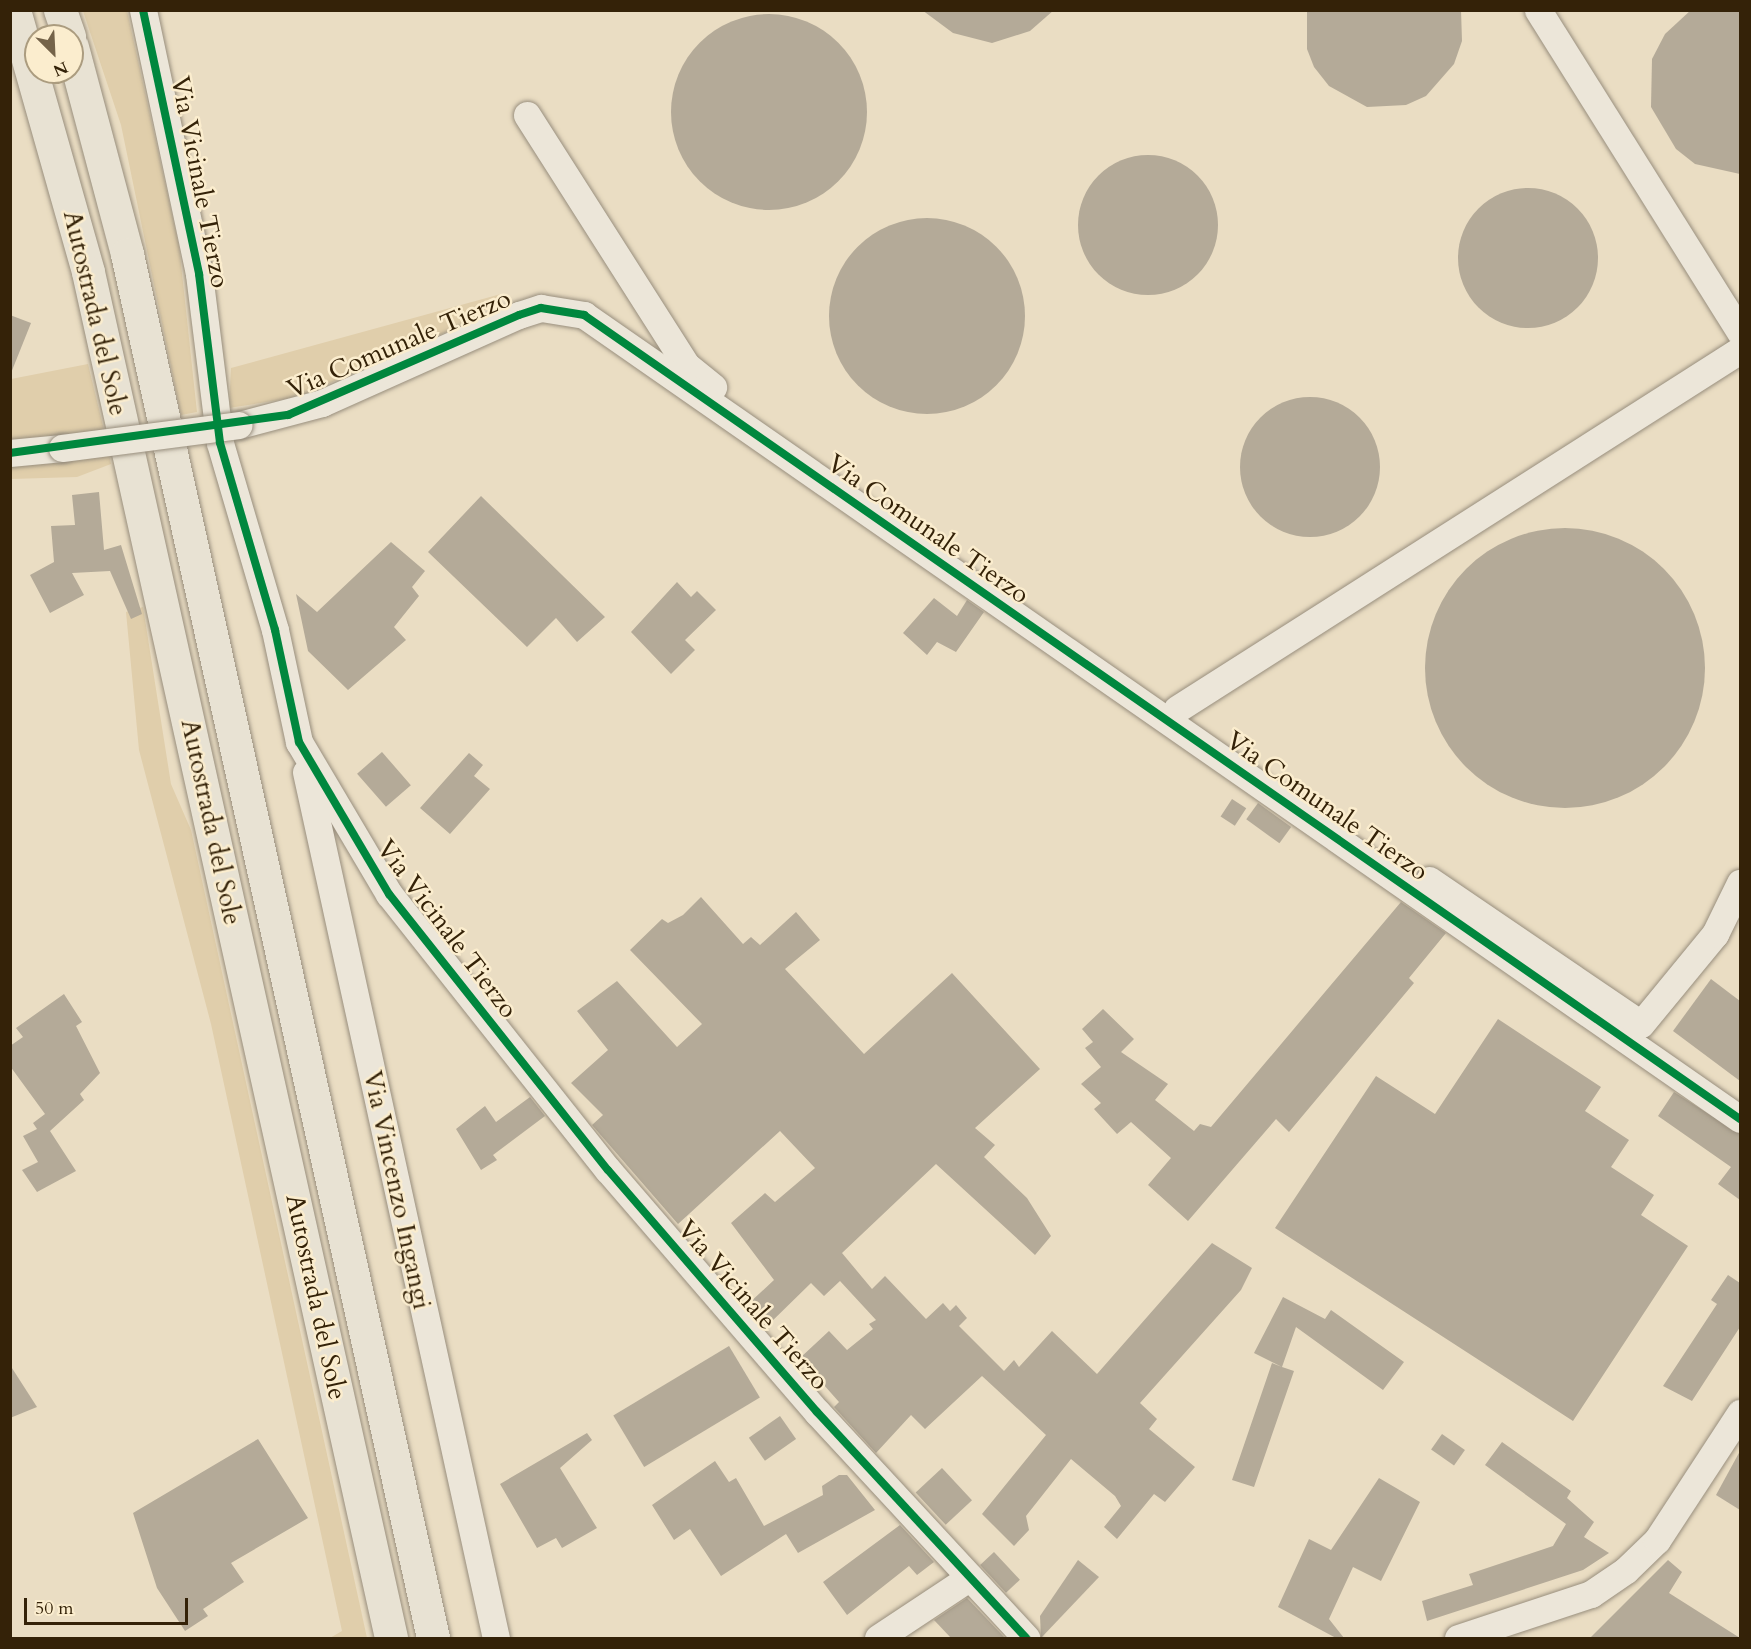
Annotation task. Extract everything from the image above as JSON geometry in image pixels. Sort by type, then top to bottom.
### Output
[{"type":"highway","name":"Autostrada del Sole","points":[[14,10],[87,272],[391,1638]]},
{"type":"highway","name":"Autostrada del Sole","points":[[82,84],[129,265],[433,1638]]},
{"type":"street","name":"Via Vicinale Tierzo","points":[[143,10],[199,274],[220,443],[274,630],[299,742],[389,894],[593,1152],[817,1412],[1026,1638]]},
{"type":"street","points":[[1538,10],[1740,332]]},
{"type":"street","points":[[527,115],[686,365],[789,449],[1641,1024],[1715,934],[1740,883]]},
{"type":"street","name":"Via Comunale Tierzo","points":[[10,453],[239,425],[322,403],[519,315],[541,308],[584,315],[1740,1119]]},
{"type":"street","points":[[1177,709],[1740,350]]},
{"type":"street","name":"Via Vincenzo Ingangi","points":[[299,742],[496,1638]]},
{"type":"street","points":[[1458,1638],[1591,1594],[1626,1570],[1657,1540],[1740,1413]]},
{"type":"street","points":[[878,1638],[970,1577]]},
{"type":"shaded area","points":[[83,11],[127,11],[179,246],[197,412],[181,415],[121,125]]},
{"type":"shaded area","points":[[501,294],[476,319],[298,397],[229,408],[231,368]]},
{"type":"shaded area","points":[[88,364],[104,430],[11,441],[11,379]]},
{"type":"shaded area","points":[[109,454],[111,464],[77,477],[11,479],[10,463]]},
{"type":"shaded area","points":[[143,607],[171,784],[191,830],[367,1638],[330,1638],[342,1631],[211,1024],[139,750],[126,612]]},
{"type":"building","points":[[922,10],[1054,10],[1030,31],[992,43],[953,33]]},
{"type":"building","points":[[1307,10],[1461,10],[1462,41],[1454,64],[1426,96],[1406,105],[1367,107],[1329,86],[1314,67],[1307,49]]},
{"type":"building","points":[[1691,10],[1740,10],[1740,174],[1695,164],[1676,149],[1651,107],[1652,59],[1665,34]]},
{"type":"building","points":[[769,14],[797,18],[815,26],[831,36],[845,50],[863,84],[867,112],[863,140],[855,158],[845,174],[831,188],[797,206],[769,210],[741,206],[723,198],[707,188],[693,174],[675,140],[671,112],[675,84],[683,66],[693,50],[707,36],[741,18]]},
{"type":"building","points":[[1148,155],[1175,161],[1187,167],[1197,176],[1206,186],[1212,198],[1218,225],[1212,252],[1206,264],[1197,274],[1187,283],[1175,289],[1148,295],[1121,289],[1109,283],[1099,274],[1090,264],[1084,252],[1078,225],[1084,198],[1090,186],[1099,176],[1109,167],[1121,161]]},
{"type":"building","points":[[1528,188],[1555,194],[1567,200],[1577,209],[1586,219],[1592,231],[1598,258],[1592,285],[1586,297],[1577,307],[1567,316],[1555,322],[1528,328],[1501,322],[1489,316],[1479,307],[1470,297],[1464,285],[1458,258],[1464,231],[1470,219],[1479,209],[1489,200],[1501,194]]},
{"type":"building","points":[[927,218],[955,222],[973,230],[989,240],[1003,254],[1021,288],[1025,316],[1021,344],[1013,362],[1003,378],[989,392],[955,410],[927,414],[899,410],[881,402],[865,392],[851,378],[833,344],[829,316],[833,288],[841,270],[851,254],[865,240],[899,222]]},
{"type":"building","points":[[10,315],[31,323],[11,373],[10,373]]},
{"type":"building","points":[[1310,397],[1337,403],[1349,409],[1359,418],[1368,428],[1374,440],[1380,467],[1374,494],[1368,506],[1359,516],[1349,525],[1337,531],[1310,537],[1283,531],[1271,525],[1261,516],[1252,506],[1246,494],[1240,467],[1246,440],[1252,428],[1261,418],[1271,409],[1283,403]]},
{"type":"building","points":[[99,492],[104,550],[121,545],[142,614],[131,619],[110,571],[72,573],[84,595],[50,613],[30,575],[54,562],[51,526],[75,525],[72,495]]},
{"type":"building","points":[[481,496],[605,617],[577,642],[556,618],[527,647],[428,552]]},
{"type":"building","points":[[1565,528],[1606,534],[1643,552],[1664,569],[1681,590],[1699,627],[1705,668],[1699,709],[1681,746],[1664,767],[1643,784],[1606,802],[1565,808],[1524,802],[1487,784],[1466,767],[1449,746],[1431,709],[1425,668],[1431,627],[1449,590],[1466,569],[1487,552],[1524,534]]},
{"type":"building","points":[[391,542],[425,571],[412,587],[419,596],[394,627],[406,640],[348,690],[308,651],[296,594],[317,612]]},
{"type":"building","points":[[677,582],[691,597],[697,591],[716,610],[685,640],[695,650],[671,674],[631,632]]},
{"type":"building","points":[[934,598],[957,616],[967,600],[984,612],[956,652],[937,642],[927,655],[903,633]]},
{"type":"building","points":[[382,752],[411,785],[386,807],[357,774]]},
{"type":"building","points":[[469,753],[483,765],[474,776],[490,789],[450,834],[420,808]]},
{"type":"building","points":[[1232,799],[1246,808],[1235,826],[1221,817]]},
{"type":"building","points":[[1258,803],[1291,827],[1279,843],[1246,819]]},
{"type":"building","points":[[701,897],[743,944],[751,937],[760,945],[796,912],[820,940],[785,969],[864,1054],[952,973],[1040,1069],[975,1128],[995,1145],[984,1157],[1027,1198],[1051,1236],[1035,1255],[936,1164],[842,1253],[872,1289],[885,1276],[926,1319],[943,1303],[950,1311],[956,1305],[967,1318],[959,1326],[1004,1371],[1014,1360],[1019,1367],[1052,1331],[1097,1374],[1212,1243],[1252,1268],[1241,1290],[1140,1403],[1157,1419],[1149,1429],[1195,1467],[1165,1502],[1154,1494],[1117,1539],[1104,1527],[1121,1506],[1115,1496],[1071,1459],[1026,1516],[1029,1530],[1014,1546],[982,1514],[1046,1435],[982,1376],[925,1429],[911,1415],[876,1453],[834,1407],[839,1402],[800,1358],[829,1331],[847,1350],[873,1329],[869,1324],[876,1320],[840,1281],[824,1296],[811,1283],[765,1328],[746,1306],[774,1280],[731,1223],[765,1193],[775,1202],[815,1168],[780,1131],[678,1224],[592,1125],[603,1115],[571,1083],[608,1050],[577,1011],[617,981],[677,1047],[702,1024],[630,950],[662,919],[668,923],[683,915]]},
{"type":"building","points":[[1401,902],[1446,933],[1409,978],[1414,983],[1289,1132],[1276,1119],[1188,1221],[1148,1185],[1171,1158],[1131,1122],[1117,1134],[1094,1109],[1101,1103],[1081,1084],[1101,1067],[1085,1048],[1093,1042],[1082,1029],[1103,1009],[1134,1039],[1121,1052],[1168,1084],[1155,1100],[1194,1131],[1200,1124],[1211,1127]]},
{"type":"building","points":[[1711,979],[1740,1001],[1740,1081],[1673,1031]]},
{"type":"building","points":[[64,994],[82,1022],[76,1026],[100,1073],[80,1094],[84,1100],[50,1131],[76,1171],[37,1192],[22,1170],[38,1162],[23,1136],[37,1129],[33,1123],[45,1114],[10,1066],[10,1046],[23,1037],[16,1028]]},
{"type":"building","points":[[1498,1019],[1601,1087],[1585,1111],[1629,1140],[1611,1167],[1654,1195],[1641,1215],[1688,1246],[1573,1421],[1275,1228],[1376,1076],[1435,1114]]},
{"type":"building","points":[[1674,1092],[1740,1134],[1740,1200],[1718,1184],[1731,1167],[1658,1116]]},
{"type":"building","points":[[530,1097],[545,1116],[493,1155],[497,1160],[481,1170],[456,1129],[485,1106],[496,1122]]},
{"type":"building","points":[[1728,1275],[1740,1283],[1740,1327],[1692,1401],[1663,1386],[1717,1304],[1711,1300]]},
{"type":"building","points":[[1283,1297],[1325,1319],[1331,1310],[1404,1362],[1383,1390],[1296,1327],[1282,1367],[1254,1353]]},
{"type":"building","points":[[729,1346],[760,1397],[644,1467],[613,1416]]},
{"type":"building","points":[[1272,1363],[1294,1371],[1254,1487],[1232,1480]]},
{"type":"building","points":[[10,1365],[37,1407],[10,1418]]},
{"type":"building","points":[[780,1416],[796,1439],[765,1461],[749,1438]]},
{"type":"building","points":[[587,1433],[592,1440],[560,1468],[597,1528],[562,1548],[556,1538],[537,1548],[500,1484]]},
{"type":"building","points":[[1442,1434],[1465,1450],[1454,1466],[1431,1450]]},
{"type":"building","points":[[258,1439],[308,1518],[231,1563],[244,1582],[203,1609],[208,1616],[185,1631],[157,1588],[133,1513]]},
{"type":"building","points":[[1502,1442],[1571,1491],[1567,1498],[1594,1522],[1584,1537],[1609,1553],[1583,1570],[1427,1621],[1422,1601],[1473,1585],[1469,1574],[1553,1546],[1566,1524],[1485,1465]]},
{"type":"building","points":[[1740,1451],[1740,1510],[1716,1495]]},
{"type":"building","points":[[715,1461],[729,1482],[736,1478],[764,1526],[823,1495],[822,1486],[839,1475],[847,1475],[875,1510],[798,1553],[786,1534],[721,1576],[690,1529],[674,1540],[652,1505]]},
{"type":"building","points":[[942,1468],[972,1500],[946,1525],[916,1493]]},
{"type":"building","points":[[1379,1478],[1420,1502],[1381,1581],[1353,1567],[1329,1619],[1344,1638],[1336,1638],[1278,1607],[1309,1539],[1331,1550]]},
{"type":"building","points":[[900,1525],[934,1562],[917,1575],[909,1566],[847,1615],[823,1582]]},
{"type":"building","points":[[994,1552],[1020,1580],[1006,1593],[980,1565]]},
{"type":"building","points":[[1078,1560],[1099,1577],[1041,1638],[1040,1616]]},
{"type":"building","points":[[1668,1560],[1682,1572],[1669,1593],[1740,1638],[1590,1638]]},
{"type":"building","points":[[967,1598],[1005,1638],[951,1638],[934,1620]]},
{"type":"cycle path","points":[[143,10],[199,274],[220,443],[275,630],[299,742],[389,894],[608,1170],[817,1412],[1026,1638]]},
{"type":"cycle path","points":[[10,453],[288,415],[519,315],[541,308],[584,315],[1740,1119]]}]
